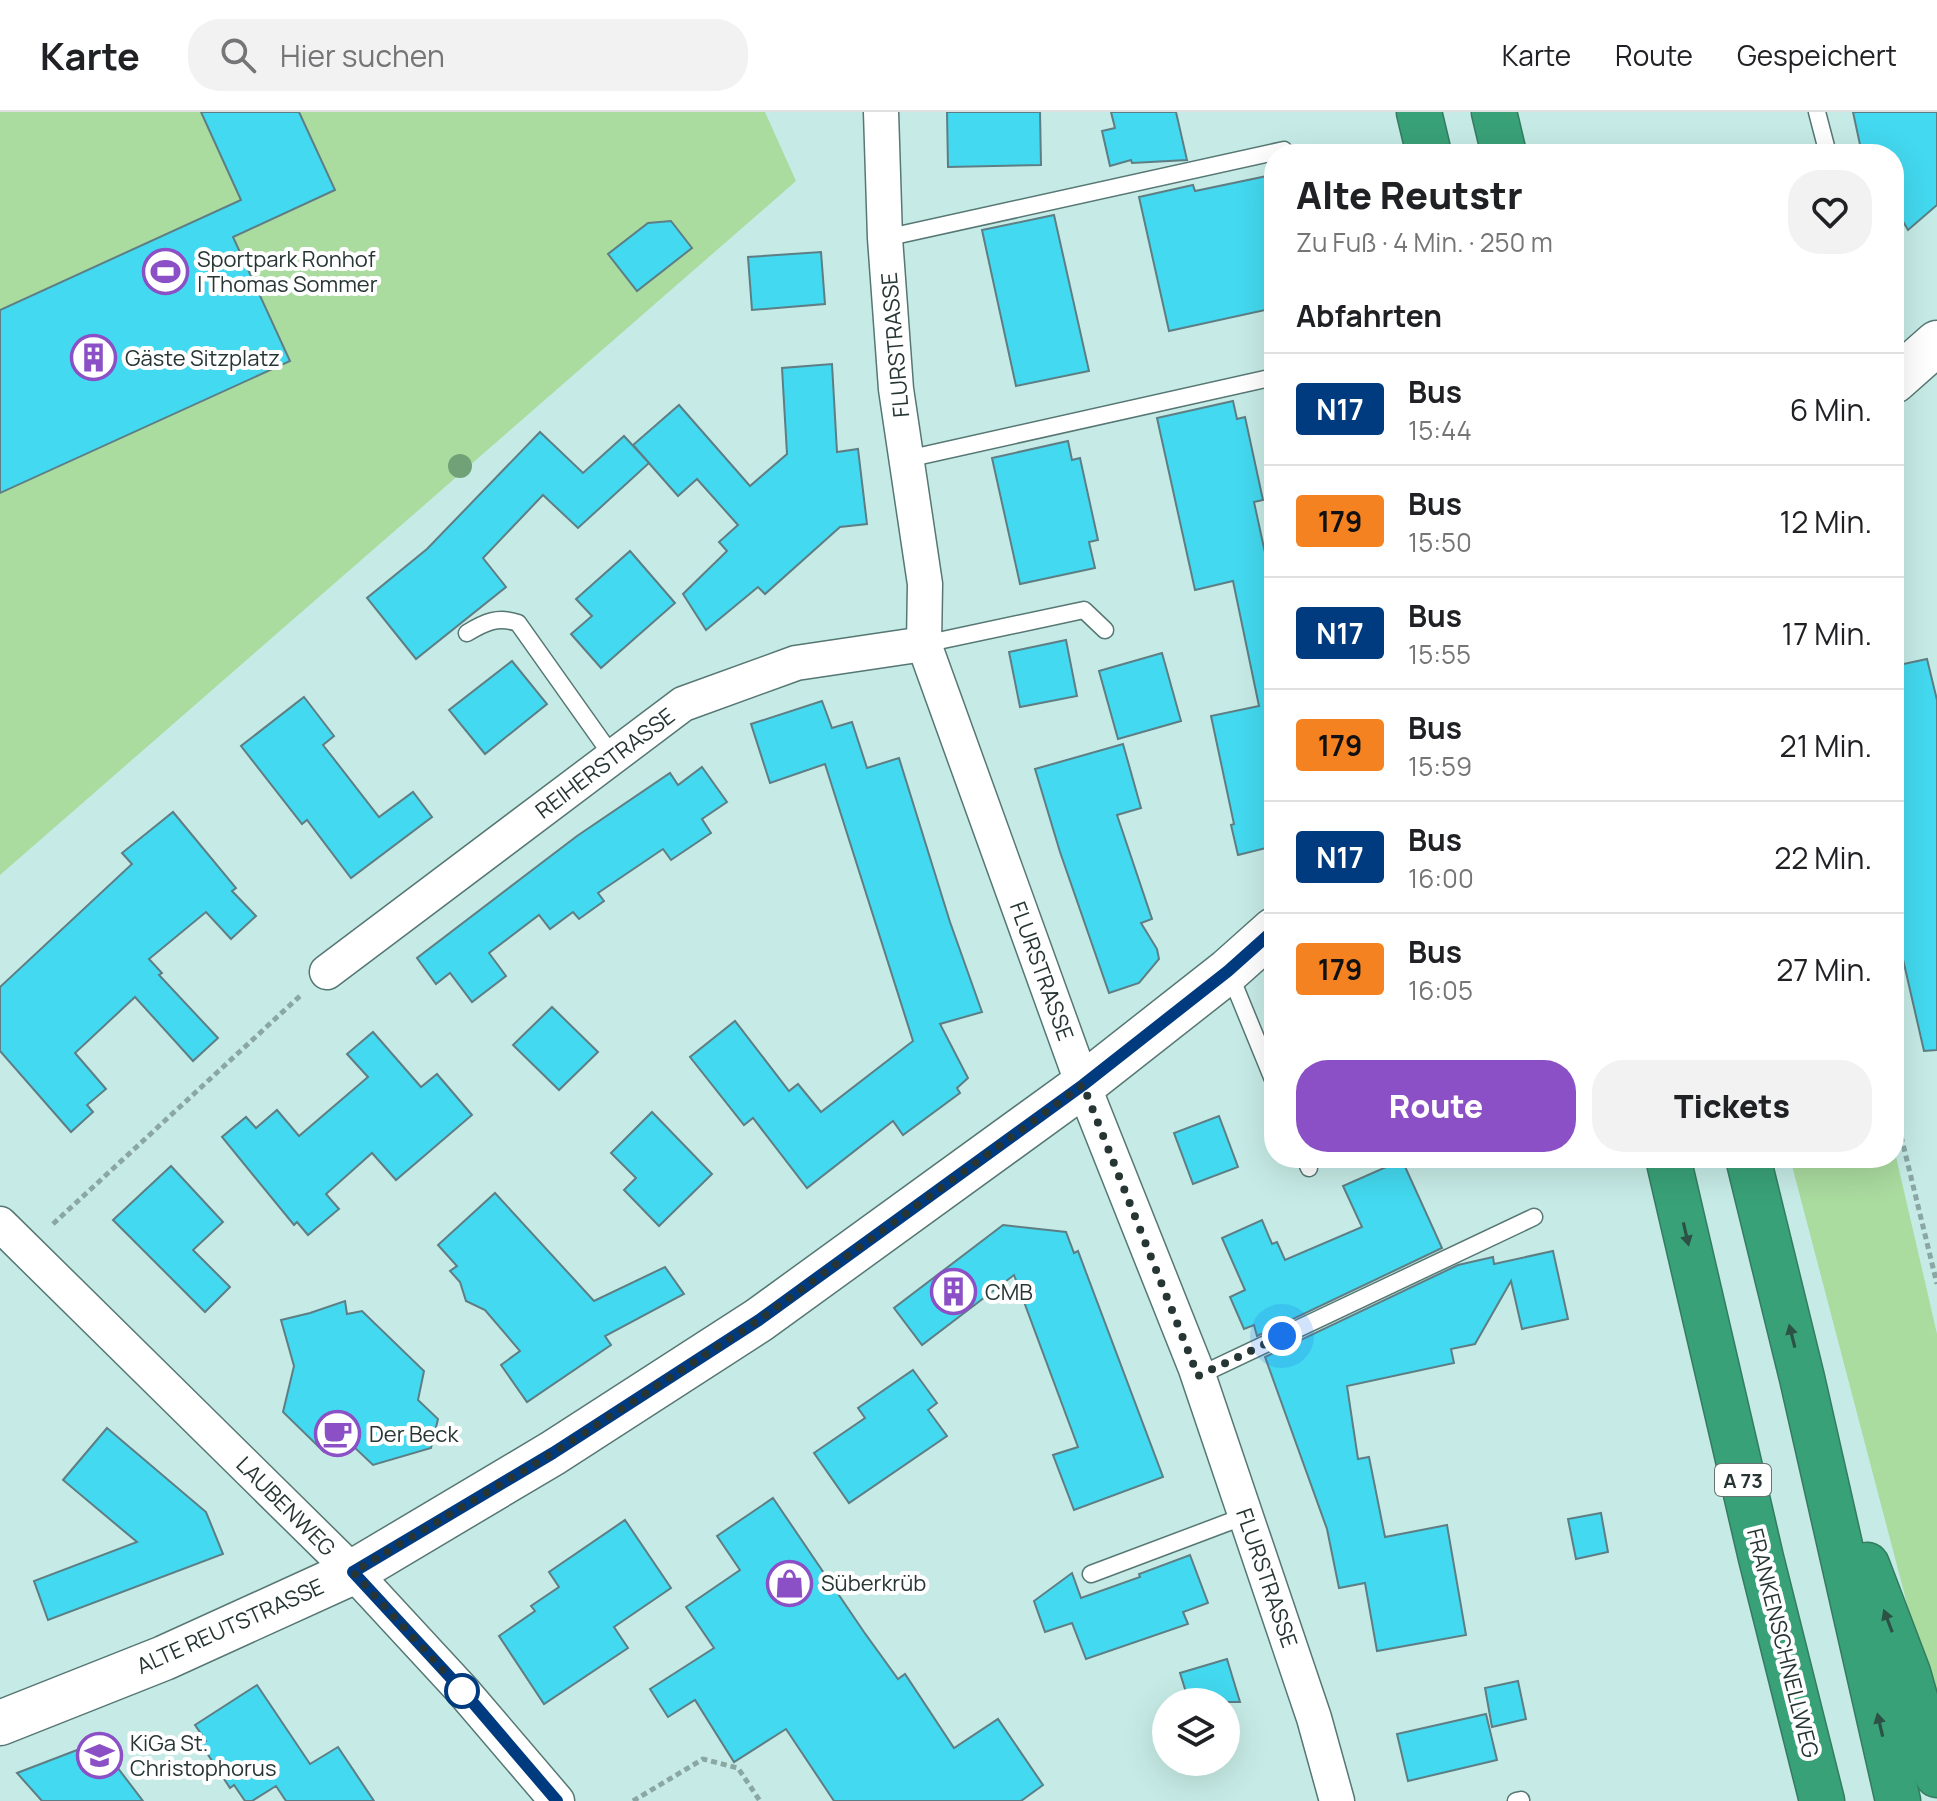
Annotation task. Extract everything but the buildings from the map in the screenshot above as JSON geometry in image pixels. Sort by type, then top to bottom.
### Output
[{"type":"highway","points":[[1419,112],[1427,144]]},
{"type":"highway","points":[[1494,112],[1502,144]]},
{"type":"highway","name":"FRANKENSCHNELLWEG","points":[[1670,1168],[1761,1558],[1822,1801]]},
{"type":"highway","points":[[1750,1168],[1810,1412],[1898,1801]]},
{"type":"highway","points":[[1810,1412],[1908,1673],[1937,1775]]},
{"type":"main road","points":[[1904,372],[1937,343]]},
{"type":"main road","name":"ALTE REUTSTRASSE","points":[[0,1723],[164,1658],[353,1572],[553,1453],[759,1320],[1083,1085],[1264,939]]},
{"type":"street","name":"FLURSTRASSE","points":[[881,112],[885,238],[896,389],[925,584],[924,644],[1083,1085],[1198,1376],[1314,1718],[1337,1801]]},
{"type":"street","name":"REIHERSTRASSE","points":[[327,972],[683,704],[796,663],[924,644]]},
{"type":"street","name":"LAUBENWEG","points":[[0,1224],[353,1572],[463,1691],[557,1801]]},
{"type":"lane","points":[[1817,112],[1825,144]]},
{"type":"lane","points":[[885,238],[1264,154]]},
{"type":"lane","points":[[907,459],[1264,379]]},
{"type":"lane","points":[[924,644],[1084,610],[1105,630]]},
{"type":"lane","points":[[467,633],[485,621],[506,619],[518,623],[613,757]]},
{"type":"lane","points":[[1228,971],[1264,1058]]},
{"type":"lane","points":[[1198,1376],[1534,1217]]},
{"type":"lane","points":[[1091,1574],[1245,1516]]},
{"type":"path","points":[[26,1249],[327,972]]},
{"type":"path","points":[[1904,1148],[1937,1284]]},
{"type":"path","points":[[633,1801],[703,1759],[738,1768],[760,1801]]},
{"type":"green space","points":[[0,112],[765,112],[796,181],[0,875]]},
{"type":"green space","points":[[1793,1168],[1899,1168],[1937,1334],[1937,1718]]},
{"type":"bus line","name":"N17","points":[[557,1801],[463,1691],[353,1572],[553,1453],[759,1320],[1083,1085],[1264,939]]},
{"type":"place","name":"Sportpark Ronhof | Thomas Sommer","points":[[166,272]]},
{"type":"place","name":"Gäste Sitzplatz","points":[[94,358]]},
{"type":"place","name":"CMB","points":[[954,1292]]},
{"type":"place","name":"Der Beck","points":[[338,1434]]},
{"type":"place","name":"Süberkrüb","points":[[790,1583]]},
{"type":"place","name":"KiGa St. Christophorus","points":[[99,1756]]},
{"type":"route","points":[[462,1691],[353,1572],[553,1453],[759,1320],[1083,1085],[1198,1376],[1282,1336]]}]
